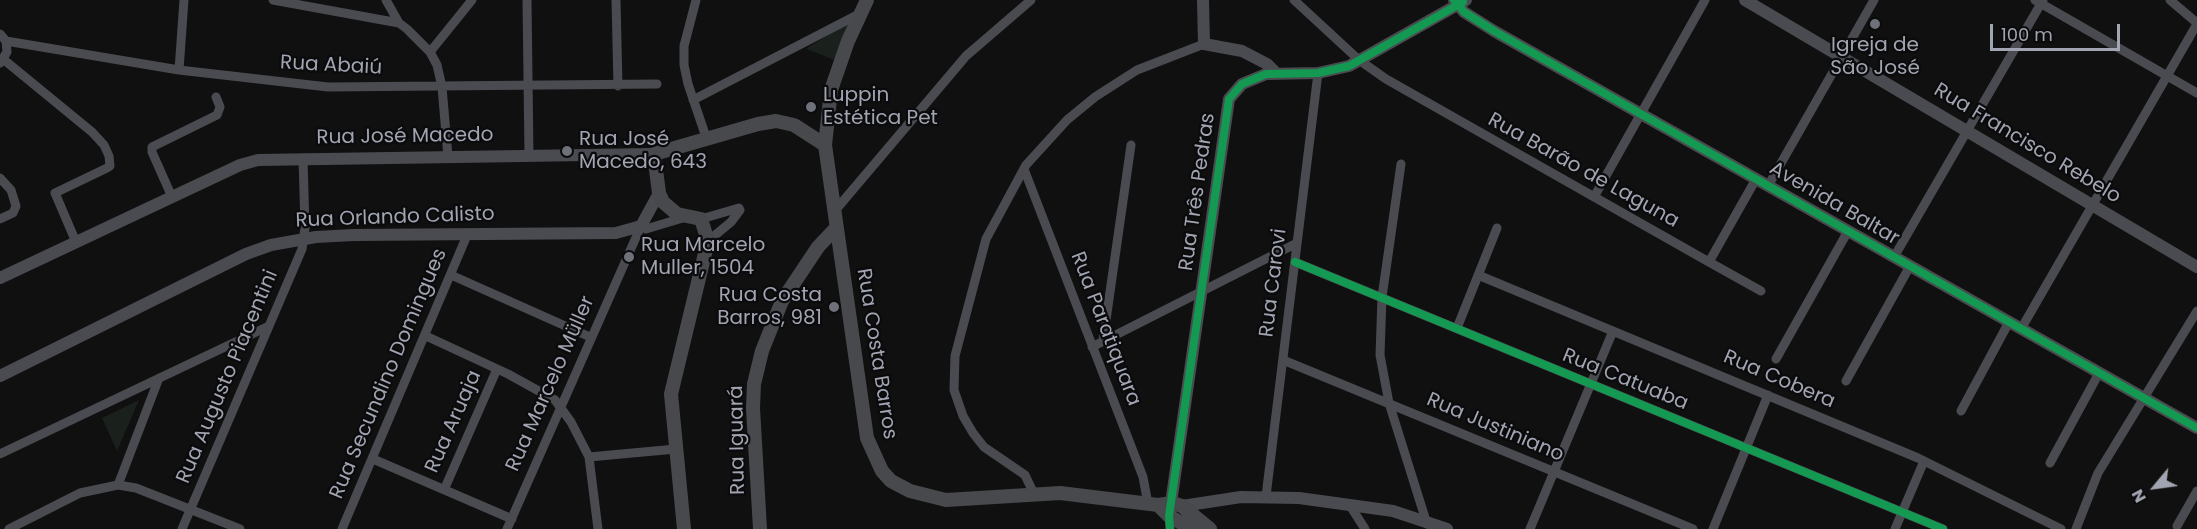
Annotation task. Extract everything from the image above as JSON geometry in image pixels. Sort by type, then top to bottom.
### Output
[{"type":"main road","name":"Rua Costa Barros","points":[[867,0],[848,40],[831,90],[825,145],[867,438],[882,471],[891,481],[910,491],[946,500],[1060,492],[1153,505],[1187,519],[1190,525]]},
{"type":"main road","name":"Rua José Macedo","points":[[654,154],[759,124],[776,122],[800,128],[825,145]]},
{"type":"main road","points":[[654,154],[661,198],[677,214],[701,219],[708,241],[672,380],[671,411],[684,529]]},
{"type":"main road","name":"Rua Iguará","points":[[760,529],[753,408],[754,384],[759,362],[781,304],[818,247],[836,228]]},
{"type":"main road","points":[[1190,525],[1210,529]]},
{"type":"street","points":[[179,70],[184,0]]},
{"type":"street","points":[[273,0],[399,23]]},
{"type":"street","points":[[386,0],[399,23],[430,52],[437,65],[442,87],[448,157]]},
{"type":"street","points":[[430,52],[472,0]]},
{"type":"street","points":[[527,0],[529,156]]},
{"type":"street","points":[[616,0],[618,86]]},
{"type":"street","points":[[696,0],[684,46],[684,65],[706,140]]},
{"type":"street","points":[[833,213],[966,56],[1031,0]]},
{"type":"street","points":[[1203,0],[1204,44]]},
{"type":"street","name":"Rua Barão de Laguna","points":[[1294,0],[1359,60],[1433,107],[1761,291]]},
{"type":"street","points":[[1594,197],[1705,0]]},
{"type":"street","name":"Rua Francisco Rebelo","points":[[1744,0],[2197,267]]},
{"type":"street","points":[[1768,186],[1874,0]]},
{"type":"street","points":[[2021,329],[2197,24],[2170,0]]},
{"type":"street","points":[[1894,257],[2040,1],[2166,77],[2197,93]]},
{"type":"street","name":"Rua Três Pedras","points":[[1173,513],[1201,291],[1229,99],[1234,91],[1252,79],[1276,73],[1318,73],[1359,60],[1459,2]]},
{"type":"street","name":"Avenida Baltar","points":[[1459,2],[1494,31],[2197,428]]},
{"type":"street","points":[[693,100],[861,13]]},
{"type":"street","points":[[3,38],[7,52],[2,61],[92,132],[109,156],[110,166],[55,193],[76,242]]},
{"type":"street","name":"Rua Abaiú","points":[[3,38],[179,70],[328,87],[529,87],[657,84]]},
{"type":"street","points":[[1034,495],[1026,475],[984,447],[973,433],[957,402],[952,370],[986,239],[1024,169],[1067,120],[1119,80],[1158,60],[1204,44],[1242,51],[1267,64],[1276,73]]},
{"type":"street","name":"Rua Carovi","points":[[1266,496],[1318,73]]},
{"type":"street","points":[[172,197],[152,152],[152,147],[217,115],[220,108],[216,96]]},
{"type":"street","points":[[1103,341],[1131,145]]},
{"type":"street","name":"Rua José Macedo","points":[[0,278],[249,162],[272,158],[654,154]]},
{"type":"street","points":[[303,158],[304,239]]},
{"type":"street","points":[[1401,164],[1382,297],[1380,347],[1389,403],[1427,525]]},
{"type":"street","name":"Rua Paratiquara","points":[[1024,169],[1153,505]]},
{"type":"street","points":[[0,178],[11,190],[16,206],[13,213],[0,219]]},
{"type":"street","points":[[1709,262],[1756,179]]},
{"type":"street","points":[[661,198],[661,225]]},
{"type":"street","points":[[644,227],[661,198]]},
{"type":"street","points":[[701,219],[738,208],[740,210],[731,222],[708,241]]},
{"type":"street","points":[[644,227],[661,225],[686,217]]},
{"type":"street","name":"Rua Orlando Calisto","points":[[0,376],[246,254],[271,245],[304,239],[468,233],[616,233],[644,227]]},
{"type":"street","name":"Rua Marcelo Müller","points":[[507,529],[590,337],[628,254],[644,227]]},
{"type":"street","points":[[1457,328],[1497,228]]},
{"type":"street","points":[[1776,358],[1848,231]]},
{"type":"street","name":"Rua Secundino Domingues","points":[[342,529],[468,233]]},
{"type":"street","points":[[616,233],[628,254]]},
{"type":"street","name":"Rua Augusto Piacentini","points":[[182,529],[270,326],[304,239]]},
{"type":"street","points":[[1092,347],[1297,243]]},
{"type":"street","name":"Rua Catuaba","points":[[1295,262],[1943,529]]},
{"type":"street","points":[[1846,381],[1910,266]]},
{"type":"street","points":[[451,275],[590,337]]},
{"type":"street","name":"Rua Cobera","points":[[1478,275],[1924,461],[2061,529]]},
{"type":"street","points":[[2076,529],[2097,472],[2197,311]]},
{"type":"street","points":[[1961,411],[2009,322]]},
{"type":"street","points":[[0,454],[270,326]]},
{"type":"street","points":[[1530,529],[1613,331]]},
{"type":"street","points":[[426,336],[497,369],[548,396],[560,406],[589,457],[598,529]]},
{"type":"street","name":"Rua Justiniano","points":[[1283,360],[1693,529]]},
{"type":"street","name":"Rua Aruaja","points":[[444,490],[497,369]]},
{"type":"street","points":[[2050,463],[2099,373]]},
{"type":"street","points":[[118,485],[159,378]]},
{"type":"street","points":[[1713,529],[1768,395]]},
{"type":"street","points":[[589,457],[675,449]]},
{"type":"street","points":[[373,459],[512,519]]},
{"type":"street","points":[[1895,529],[1924,461]]},
{"type":"street","points":[[12,529],[80,493],[118,485],[136,488],[240,529]]},
{"type":"street","points":[[2177,526],[2197,491]]},
{"type":"street","points":[[1173,513],[1213,500],[1266,496],[1393,511],[1427,525],[1447,529]]},
{"type":"street","points":[[1190,525],[1213,500]]},
{"type":"street","points":[[1348,504],[1365,529]]},
{"type":"shaded area","points":[[849,21],[835,60],[806,49]]},
{"type":"shaded area","points":[[139,400],[117,451],[102,418]]},
{"type":"cycle path","points":[[1454,0],[1464,12],[1494,31],[2197,428]]},
{"type":"cycle path","points":[[1170,529],[1169,516],[1229,99],[1242,84],[1266,74],[1318,73],[1349,66],[1463,2]]},
{"type":"cycle path","points":[[1295,262],[1943,529]]},
{"type":"place","name":"Igreja de São José","points":[[1875,24]]},
{"type":"place","name":"Luppin Estética Pet","points":[[811,107]]},
{"type":"place","name":"Rua José Macedo, 643","points":[[567,151]]},
{"type":"place","name":"Rua Marcelo Muller, 1504","points":[[629,257]]},
{"type":"place","name":"Rua Costa Barros, 981","points":[[834,307]]}]
